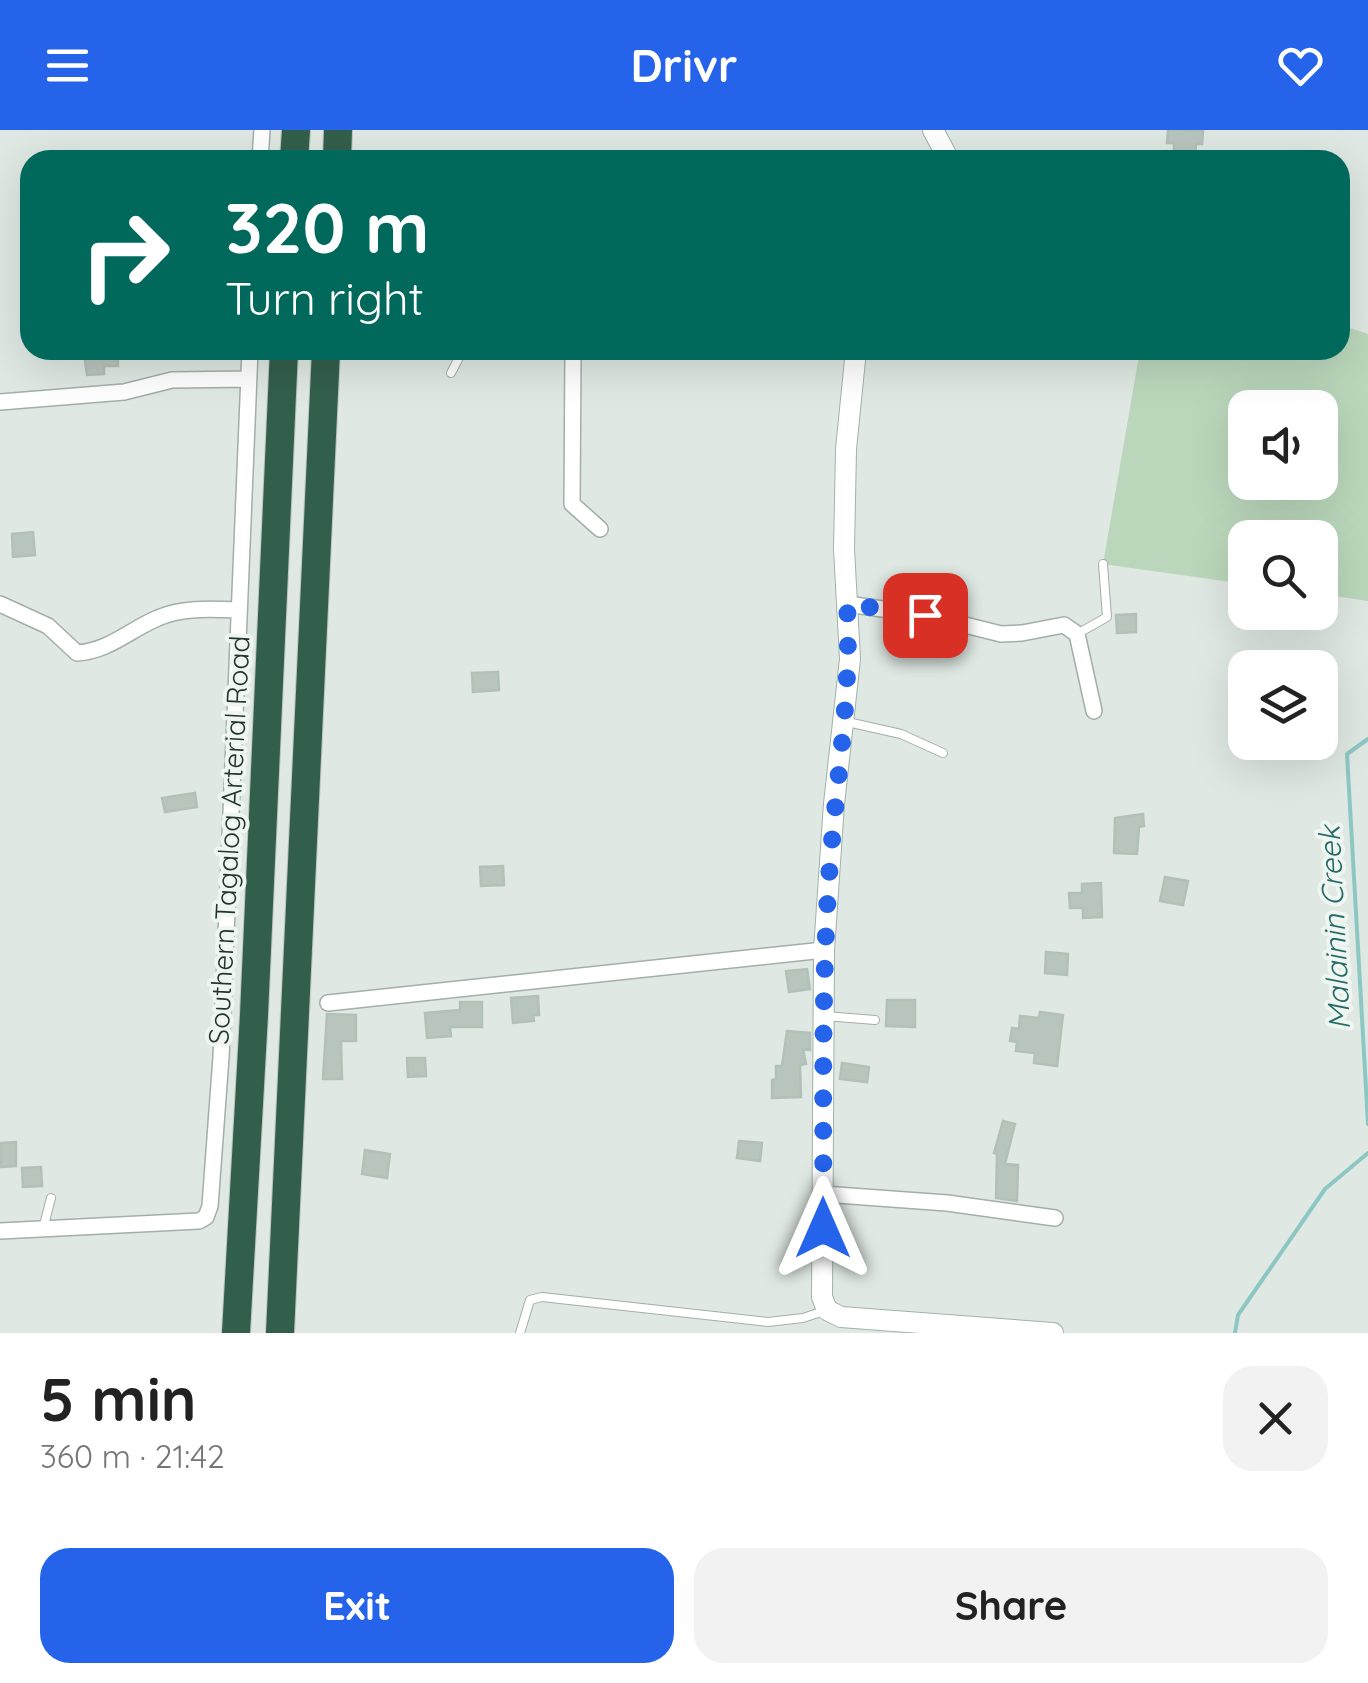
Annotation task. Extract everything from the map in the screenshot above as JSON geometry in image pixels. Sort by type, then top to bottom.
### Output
[{"type":"highway","name":"Southern Tagalog Arterial Road","points":[[236,1333],[284,360]]},
{"type":"highway","points":[[280,1333],[326,360]]},
{"type":"street","points":[[0,1231],[199,1221],[210,1206],[222,1038],[249,360]]},
{"type":"street","points":[[573,360],[572,504],[600,529]]},
{"type":"street","points":[[855,360],[846,449],[844,549],[850,659],[824,950],[822,1297],[827,1310],[841,1317],[1053,1333]]},
{"type":"street","points":[[0,402],[124,392],[172,380],[248,379]]},
{"type":"street","points":[[0,604],[48,626],[77,652],[96,651],[161,616],[204,608],[238,610]]},
{"type":"street","points":[[847,604],[925,615],[1001,634],[1064,625],[1077,634],[1094,711]]},
{"type":"street","points":[[328,1003],[824,950]]},
{"type":"street","points":[[823,1194],[1054,1218]]},
{"type":"lane","points":[[452,372],[458,360]]},
{"type":"lane","points":[[1077,634],[1106,617],[1103,564]]},
{"type":"lane","points":[[843,722],[901,734],[943,752]]},
{"type":"lane","points":[[824,1016],[875,1020]]},
{"type":"lane","points":[[43,1229],[51,1198]]},
{"type":"lane","points":[[520,1333],[530,1300],[542,1297],[768,1322],[804,1318],[827,1310]]},
{"type":"green space","points":[[1350,328],[1368,334],[1368,601],[1338,597],[1338,520],[1228,520],[1228,582],[1103,564],[1138,360],[1350,360]]},
{"type":"building","points":[[1168,130],[1203,131],[1202,144],[1196,144],[1196,150],[1174,150],[1174,143],[1167,143]]},
{"type":"building","points":[[85,360],[118,360],[118,366],[104,366],[104,374],[87,375]]},
{"type":"building","points":[[33,532],[35,555],[13,557],[12,534]]},
{"type":"building","points":[[1136,614],[1136,632],[1117,633],[1116,615]]},
{"type":"building","points":[[498,672],[499,690],[473,692],[472,673]]},
{"type":"building","points":[[195,793],[197,807],[165,812],[162,798]]},
{"type":"building","points":[[1143,814],[1137,854],[1114,853],[1115,818]]},
{"type":"building","points":[[503,866],[504,885],[481,886],[480,867]]},
{"type":"building","points":[[1165,877],[1188,881],[1183,905],[1160,901]]},
{"type":"building","points":[[1101,883],[1102,917],[1083,918],[1083,908],[1070,908],[1069,893],[1082,893],[1082,884]]},
{"type":"building","points":[[1046,952],[1068,954],[1067,975],[1045,973]]},
{"type":"building","points":[[807,969],[810,989],[789,992],[786,971]]},
{"type":"building","points":[[538,996],[539,1015],[533,1015],[534,1021],[513,1023],[511,998]]},
{"type":"building","points":[[887,1000],[915,1000],[915,1027],[886,1026]]},
{"type":"building","points":[[460,1002],[482,1002],[482,1027],[450,1027],[451,1036],[427,1038],[425,1013],[460,1010]]},
{"type":"building","points":[[1040,1012],[1063,1015],[1057,1066],[1034,1063],[1035,1053],[1016,1051],[1017,1042],[1010,1041],[1012,1028],[1019,1029],[1020,1016],[1039,1018]]},
{"type":"building","points":[[327,1014],[356,1015],[356,1041],[341,1041],[342,1079],[323,1079]]},
{"type":"building","points":[[787,1031],[810,1033],[810,1050],[803,1049],[806,1064],[800,1065],[801,1097],[772,1098],[772,1080],[776,1079],[776,1066],[782,1066]]},
{"type":"building","points":[[407,1058],[425,1058],[426,1076],[408,1077]]},
{"type":"building","points":[[842,1063],[869,1067],[867,1082],[840,1079]]},
{"type":"building","points":[[1003,1121],[1015,1124],[1005,1164],[1018,1165],[1017,1201],[996,1198],[994,1153]]},
{"type":"building","points":[[739,1141],[762,1143],[760,1161],[737,1158]]},
{"type":"building","points":[[16,1142],[16,1166],[1,1167],[1,1143]]},
{"type":"building","points":[[365,1150],[390,1154],[387,1178],[362,1174]]},
{"type":"building","points":[[41,1167],[42,1186],[23,1187],[22,1168]]},
{"type":"waterway","name":"Malainin Creek","points":[[1368,739],[1347,754],[1368,1124]]},
{"type":"waterway","name":"Malainin Creek","points":[[1235,1333],[1238,1315],[1325,1189],[1368,1153]]},
{"type":"route","points":[[823,1228],[824,950],[834,804],[850,659],[847,604],[925,615]]}]
